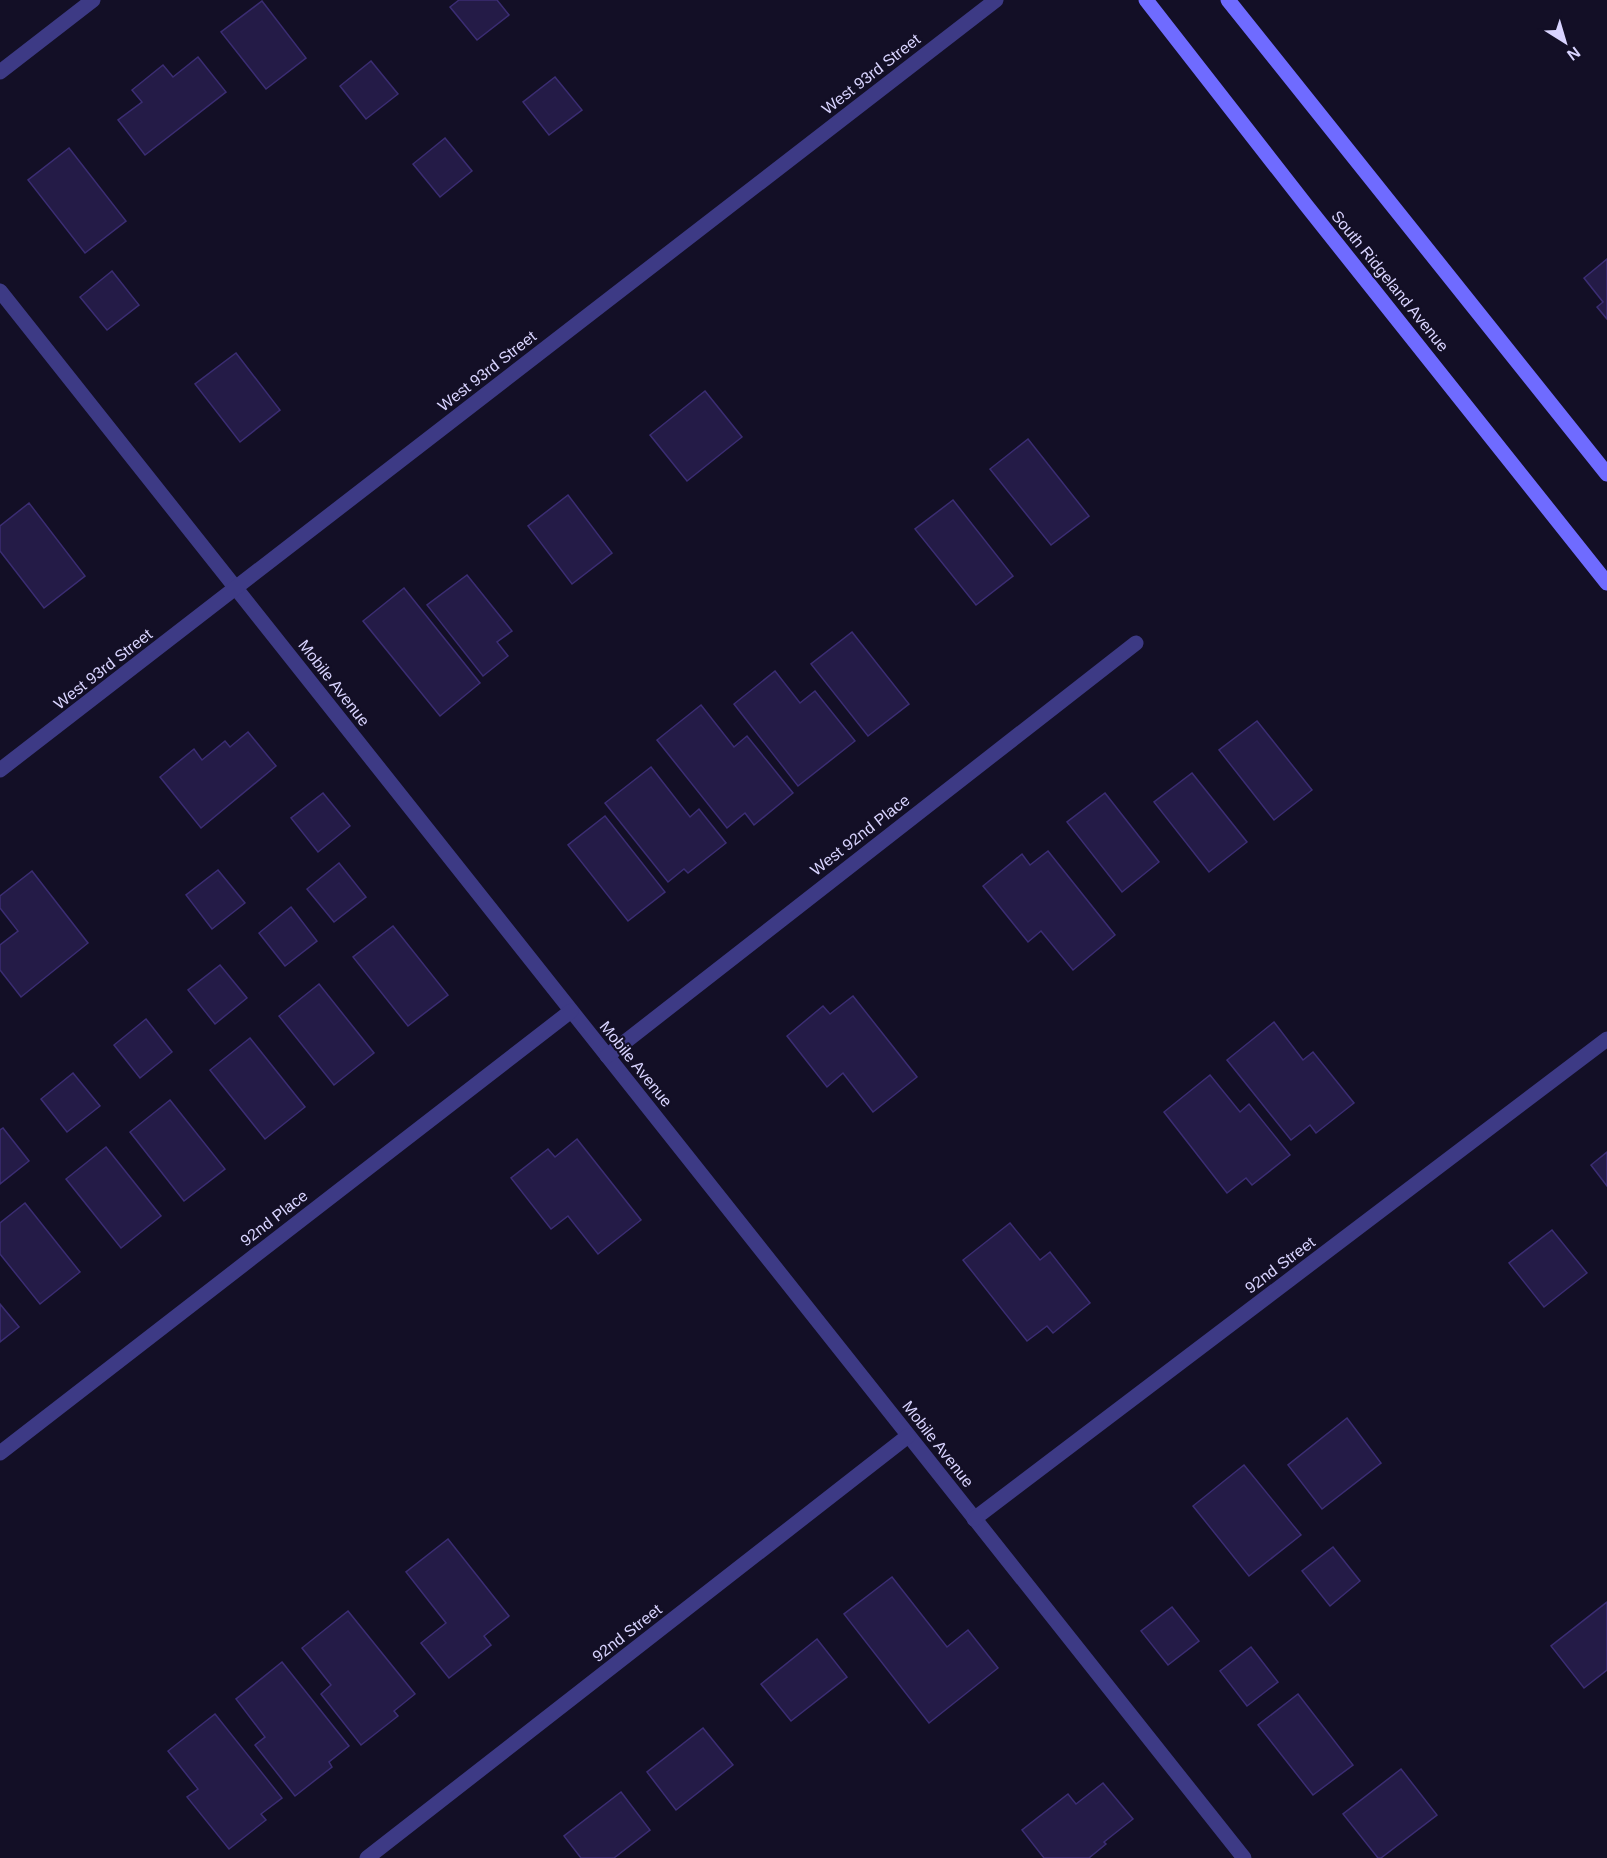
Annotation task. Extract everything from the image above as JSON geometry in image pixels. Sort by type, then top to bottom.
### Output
[{"type":"main road","name":"South Ridgeland Avenue","points":[[1146,0],[1607,583]]},
{"type":"main road","points":[[1228,0],[1607,474]]},
{"type":"street","points":[[0,72],[93,0]]},
{"type":"street","name":"West 93rd Street","points":[[0,770],[996,0]]},
{"type":"street","name":"Mobile Avenue","points":[[0,291],[1244,1858]]},
{"type":"street","name":"West 92nd Place","points":[[607,1056],[1136,643]]},
{"type":"street","name":"92nd Place","points":[[0,1453],[571,1011]]},
{"type":"street","name":"92nd Street","points":[[974,1519],[1607,1039]]},
{"type":"street","name":"92nd Street","points":[[367,1858],[908,1436]]},
{"type":"building","points":[[459,0],[497,0],[509,15],[477,40],[450,7]]},
{"type":"building","points":[[262,1],[306,58],[266,89],[221,32]]},
{"type":"building","points":[[198,57],[226,92],[145,155],[118,120],[142,102],[132,90],[163,65],[173,77]]},
{"type":"building","points":[[371,61],[398,94],[366,119],[340,86]]},
{"type":"building","points":[[555,77],[582,110],[549,135],[523,102]]},
{"type":"building","points":[[445,138],[472,171],[440,197],[413,164]]},
{"type":"building","points":[[69,148],[126,221],[85,253],[28,180]]},
{"type":"building","points":[[1607,259],[1607,319],[1597,307],[1603,302],[1584,278]]},
{"type":"building","points":[[112,271],[139,305],[107,330],[80,297]]},
{"type":"building","points":[[236,353],[280,410],[240,442],[195,384]]},
{"type":"building","points":[[705,391],[742,437],[687,481],[650,435]]},
{"type":"building","points":[[1028,439],[1089,516],[1051,545],[990,469]]},
{"type":"building","points":[[568,495],[612,553],[572,584],[528,526]]},
{"type":"building","points":[[953,500],[1013,576],[976,605],[915,529]]},
{"type":"building","points":[[29,503],[85,576],[44,608],[0,551],[0,526]]},
{"type":"building","points":[[467,575],[512,631],[497,642],[508,656],[483,676],[427,605]]},
{"type":"building","points":[[404,588],[480,683],[440,716],[363,621]]},
{"type":"building","points":[[852,632],[909,704],[868,736],[811,664]]},
{"type":"building","points":[[775,671],[800,703],[815,691],[855,741],[798,786],[734,704]]},
{"type":"building","points":[[701,705],[734,747],[747,736],[793,793],[754,825],[745,813],[727,828],[657,740]]},
{"type":"building","points":[[1257,721],[1312,790],[1274,820],[1219,750]]},
{"type":"building","points":[[248,732],[276,766],[201,828],[160,777],[194,749],[202,760],[225,741],[230,747]]},
{"type":"building","points":[[651,767],[690,817],[699,809],[726,843],[688,873],[684,869],[668,882],[605,803]]},
{"type":"building","points":[[1192,773],[1247,842],[1209,872],[1154,802]]},
{"type":"building","points":[[323,793],[350,826],[318,852],[291,818]]},
{"type":"building","points":[[1105,793],[1159,862],[1122,892],[1067,822]]},
{"type":"building","points":[[605,816],[665,892],[628,921],[568,845]]},
{"type":"building","points":[[1048,851],[1115,935],[1073,970],[1041,931],[1028,942],[983,886],[1022,854],[1030,865]]},
{"type":"building","points":[[339,863],[366,897],[334,922],[307,889]]},
{"type":"building","points":[[218,870],[245,903],[212,929],[186,895]]},
{"type":"building","points":[[32,871],[88,943],[21,997],[0,970],[0,945],[18,931],[0,908],[0,896]]},
{"type":"building","points":[[291,907],[317,941],[285,966],[259,933]]},
{"type":"building","points":[[393,926],[448,995],[408,1026],[353,957]]},
{"type":"building","points":[[220,965],[247,998],[215,1024],[188,990]]},
{"type":"building","points":[[319,984],[374,1053],[334,1085],[279,1016]]},
{"type":"building","points":[[853,996],[917,1077],[873,1112],[843,1073],[827,1087],[787,1036],[823,1006],[830,1014]]},
{"type":"building","points":[[146,1019],[172,1052],[140,1078],[114,1045]]},
{"type":"building","points":[[1274,1022],[1303,1060],[1313,1052],[1354,1103],[1316,1133],[1310,1125],[1291,1140],[1227,1060]]},
{"type":"building","points":[[250,1038],[305,1107],[265,1139],[210,1070]]},
{"type":"building","points":[[73,1073],[100,1106],[67,1132],[41,1099]]},
{"type":"building","points":[[1210,1075],[1240,1112],[1249,1104],[1290,1155],[1252,1185],[1246,1178],[1227,1193],[1164,1112]]},
{"type":"building","points":[[170,1100],[225,1169],[184,1201],[130,1132]]},
{"type":"building","points":[[3,1128],[29,1161],[0,1184],[0,1130]]},
{"type":"building","points":[[577,1139],[641,1220],[598,1254],[568,1216],[551,1229],[511,1178],[548,1149],[555,1157]]},
{"type":"building","points":[[106,1147],[161,1216],[121,1248],[66,1179]]},
{"type":"building","points":[[1607,1152],[1607,1186],[1591,1165]]},
{"type":"building","points":[[25,1203],[80,1272],[40,1304],[0,1254],[0,1223]]},
{"type":"building","points":[[1010,1223],[1040,1260],[1050,1252],[1090,1303],[1053,1333],[1047,1326],[1027,1341],[963,1260]]},
{"type":"building","points":[[1552,1230],[1587,1273],[1544,1307],[1509,1263]]},
{"type":"building","points":[[0,1304],[19,1327],[0,1342]]},
{"type":"building","points":[[1347,1418],[1381,1463],[1322,1509],[1288,1465]]},
{"type":"building","points":[[1244,1465],[1301,1535],[1249,1576],[1193,1506]]},
{"type":"building","points":[[448,1539],[509,1616],[484,1636],[491,1645],[449,1678],[421,1643],[446,1623],[406,1572]]},
{"type":"building","points":[[1333,1547],[1360,1581],[1330,1606],[1302,1571]]},
{"type":"building","points":[[892,1577],[947,1647],[968,1630],[998,1668],[929,1723],[844,1614]]},
{"type":"building","points":[[1607,1602],[1607,1670],[1584,1688],[1551,1646]]},
{"type":"building","points":[[1172,1607],[1199,1641],[1168,1665],[1141,1631]]},
{"type":"building","points":[[348,1611],[415,1694],[394,1711],[398,1716],[361,1745],[321,1694],[331,1685],[302,1648]]},
{"type":"building","points":[[817,1639],[847,1677],[791,1721],[761,1684]]},
{"type":"building","points":[[1251,1647],[1278,1682],[1247,1706],[1220,1671]]},
{"type":"building","points":[[282,1662],[349,1746],[329,1762],[332,1767],[295,1796],[255,1745],[265,1737],[236,1699]]},
{"type":"building","points":[[1298,1694],[1353,1765],[1313,1795],[1258,1725]]},
{"type":"building","points":[[215,1714],[282,1798],[261,1814],[266,1820],[229,1849],[187,1797],[198,1789],[168,1751]]},
{"type":"building","points":[[703,1728],[733,1765],[676,1810],[647,1772]]},
{"type":"building","points":[[1401,1769],[1437,1815],[1378,1858],[1343,1814]]},
{"type":"building","points":[[1103,1783],[1133,1819],[1104,1842],[1106,1844],[1089,1858],[1044,1858],[1022,1830],[1068,1794],[1076,1804]]},
{"type":"building","points":[[621,1792],[650,1830],[614,1858],[581,1858],[564,1836]]}]
